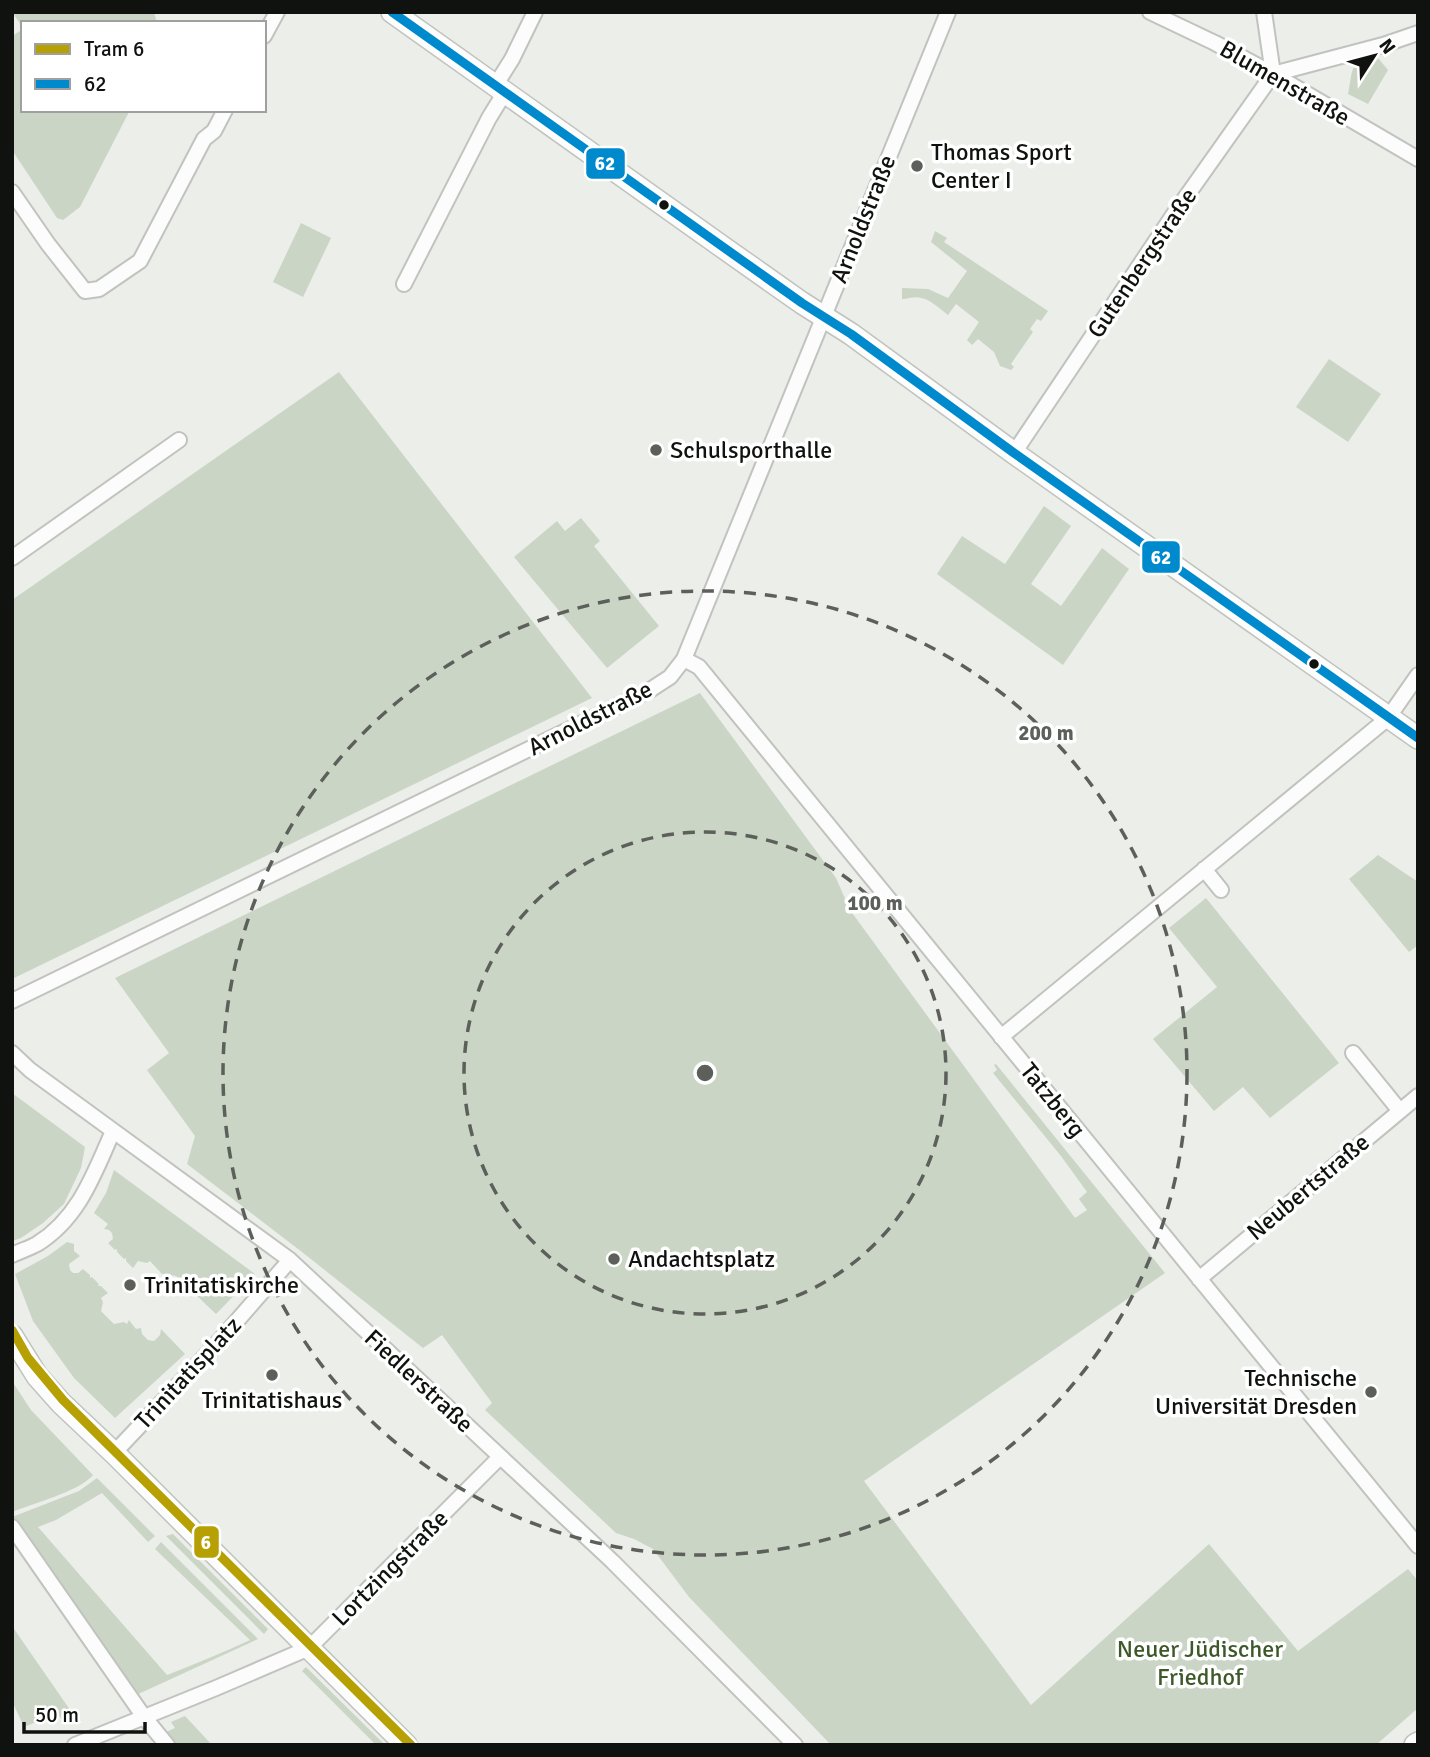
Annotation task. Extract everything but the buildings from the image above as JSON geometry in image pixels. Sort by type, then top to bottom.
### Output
[{"type":"street","points":[[266,32],[277,12]]},
{"type":"street","points":[[392,12],[1418,738]]},
{"type":"street","points":[[404,284],[489,118],[512,59],[535,12]]},
{"type":"street","name":"Arnoldstraße","points":[[12,1001],[650,690],[670,677],[684,659],[948,12]]},
{"type":"street","name":"Blumenstraße","points":[[1150,12],[1273,74],[1418,159]]},
{"type":"street","points":[[1264,12],[1273,74],[1418,33]]},
{"type":"street","name":"Gutenbergstraße","points":[[1014,453],[1176,211],[1273,74]]},
{"type":"street","points":[[12,192],[85,291],[99,289],[140,261],[204,139],[214,131],[224,112]]},
{"type":"street","points":[[12,558],[179,440]]},
{"type":"street","name":"Tatzberg","points":[[684,659],[699,667],[1418,1546]]},
{"type":"street","points":[[1002,1037],[1388,718],[1418,675]]},
{"type":"street","points":[[1204,869],[1222,890]]},
{"type":"street","name":"Fiedlerstraße","points":[[12,1053],[30,1070],[290,1260],[612,1562],[795,1745]]},
{"type":"street","points":[[1353,1053],[1400,1111]]},
{"type":"street","name":"Neubertstraße","points":[[1199,1279],[1418,1096]]},
{"type":"street","points":[[12,1255],[38,1243],[63,1223],[86,1192],[113,1131]]},
{"type":"street","name":"Trinitatisplatz","points":[[114,1453],[215,1346],[290,1260]]},
{"type":"street","points":[[12,1336],[37,1376],[61,1403],[406,1745]]},
{"type":"street","name":"Lortzingstraße","points":[[75,1745],[309,1648],[500,1457]]},
{"type":"street","points":[[12,1527],[144,1717],[167,1745]]},
{"type":"green space","points":[[12,12],[154,12],[156,21],[21,21],[21,25]]},
{"type":"green space","points":[[21,30],[21,112],[129,112],[80,207],[63,220],[57,218],[12,150],[12,36]]},
{"type":"green space","points":[[1378,58],[1388,70],[1368,104],[1348,94],[1351,77],[1357,64]]},
{"type":"green space","points":[[301,223],[331,238],[303,297],[273,282]]},
{"type":"green space","points":[[935,231],[947,238],[944,242],[1048,311],[1041,321],[1037,319],[1030,329],[1033,332],[1011,364],[1014,367],[1011,370],[1000,366],[994,352],[978,339],[972,345],[967,340],[979,322],[956,304],[948,315],[924,299],[902,299],[902,288],[928,289],[948,298],[967,271],[931,242]]},
{"type":"green space","points":[[1329,359],[1381,394],[1348,442],[1296,407]]},
{"type":"green space","points":[[339,372],[592,698],[12,979],[12,600]]},
{"type":"green space","points":[[1044,506],[1071,526],[1031,584],[1061,606],[1102,548],[1129,569],[1063,665],[937,574],[962,536],[1005,564]]},
{"type":"green space","points":[[581,518],[600,541],[594,546],[659,626],[607,668],[514,557],[557,521],[565,531]]},
{"type":"green space","name":"Neuer Jüdischer Friedhof","points":[[700,693],[836,878],[850,910],[1075,1218],[1087,1210],[1079,1199],[1087,1192],[993,1073],[997,1070],[994,1065],[996,1064],[1165,1273],[864,1481],[1031,1705],[1209,1544],[1298,1651],[1408,1569],[1418,1581],[1418,1708],[1376,1745],[831,1745],[689,1597],[653,1549],[616,1533],[485,1410],[492,1403],[442,1335],[423,1348],[187,1164],[195,1136],[147,1070],[169,1053],[115,978]]},
{"type":"green space","points":[[1378,855],[1418,882],[1418,945],[1409,952],[1349,879]]},
{"type":"green space","points":[[1206,898],[1339,1063],[1270,1118],[1243,1087],[1214,1111],[1153,1039],[1217,987],[1169,928]]},
{"type":"green space","points":[[12,1093],[85,1147],[81,1168],[64,1204],[43,1223],[12,1241]]},
{"type":"green space","points":[[114,1170],[255,1274],[216,1314],[176,1276],[162,1274],[150,1261],[138,1261],[133,1268],[117,1249],[108,1243],[113,1239],[112,1233],[104,1229],[108,1224],[94,1213],[106,1193]]},
{"type":"green space","points":[[67,1242],[74,1244],[74,1251],[80,1256],[69,1264],[70,1270],[78,1273],[83,1269],[108,1293],[101,1298],[101,1311],[114,1324],[127,1324],[129,1320],[136,1329],[141,1328],[142,1334],[148,1340],[154,1341],[160,1335],[161,1329],[185,1354],[115,1418],[74,1378],[33,1321],[15,1274]]},
{"type":"green space","points":[[12,1381],[31,1410],[93,1475],[67,1492],[12,1512]]},
{"type":"green space","points":[[97,1478],[155,1536],[148,1542],[102,1493],[56,1520],[38,1527],[167,1675],[250,1640],[155,1549],[161,1542],[258,1639],[134,1696],[12,1522],[12,1517],[79,1491]]},
{"type":"green space","points":[[173,1534],[268,1629],[264,1634],[166,1536]]},
{"type":"green space","points":[[12,1626],[75,1717],[63,1723],[58,1713],[24,1727],[12,1701]]},
{"type":"green space","points":[[306,1667],[385,1745],[376,1745],[302,1671]]},
{"type":"green space","points":[[185,1716],[212,1745],[170,1745],[162,1734],[175,1728],[171,1722]]},
{"type":"tram line","name":"6","points":[[12,1330],[28,1358],[63,1400],[411,1745]]},
{"type":"transit line","name":"62","points":[[392,12],[802,303],[851,334],[1014,453],[1418,738]]},
{"type":"place","name":"Thomas Sport Center I","points":[[917,166]]},
{"type":"place","name":"Schulsporthalle","points":[[656,450]]},
{"type":"place","name":"Andachtsplatz","points":[[614,1259]]},
{"type":"place","name":"Trinitatiskirche","points":[[130,1285]]},
{"type":"place","name":"Trinitatishaus","points":[[272,1375]]},
{"type":"place","name":"Technische Universität Dresden","points":[[1371,1392]]}]
